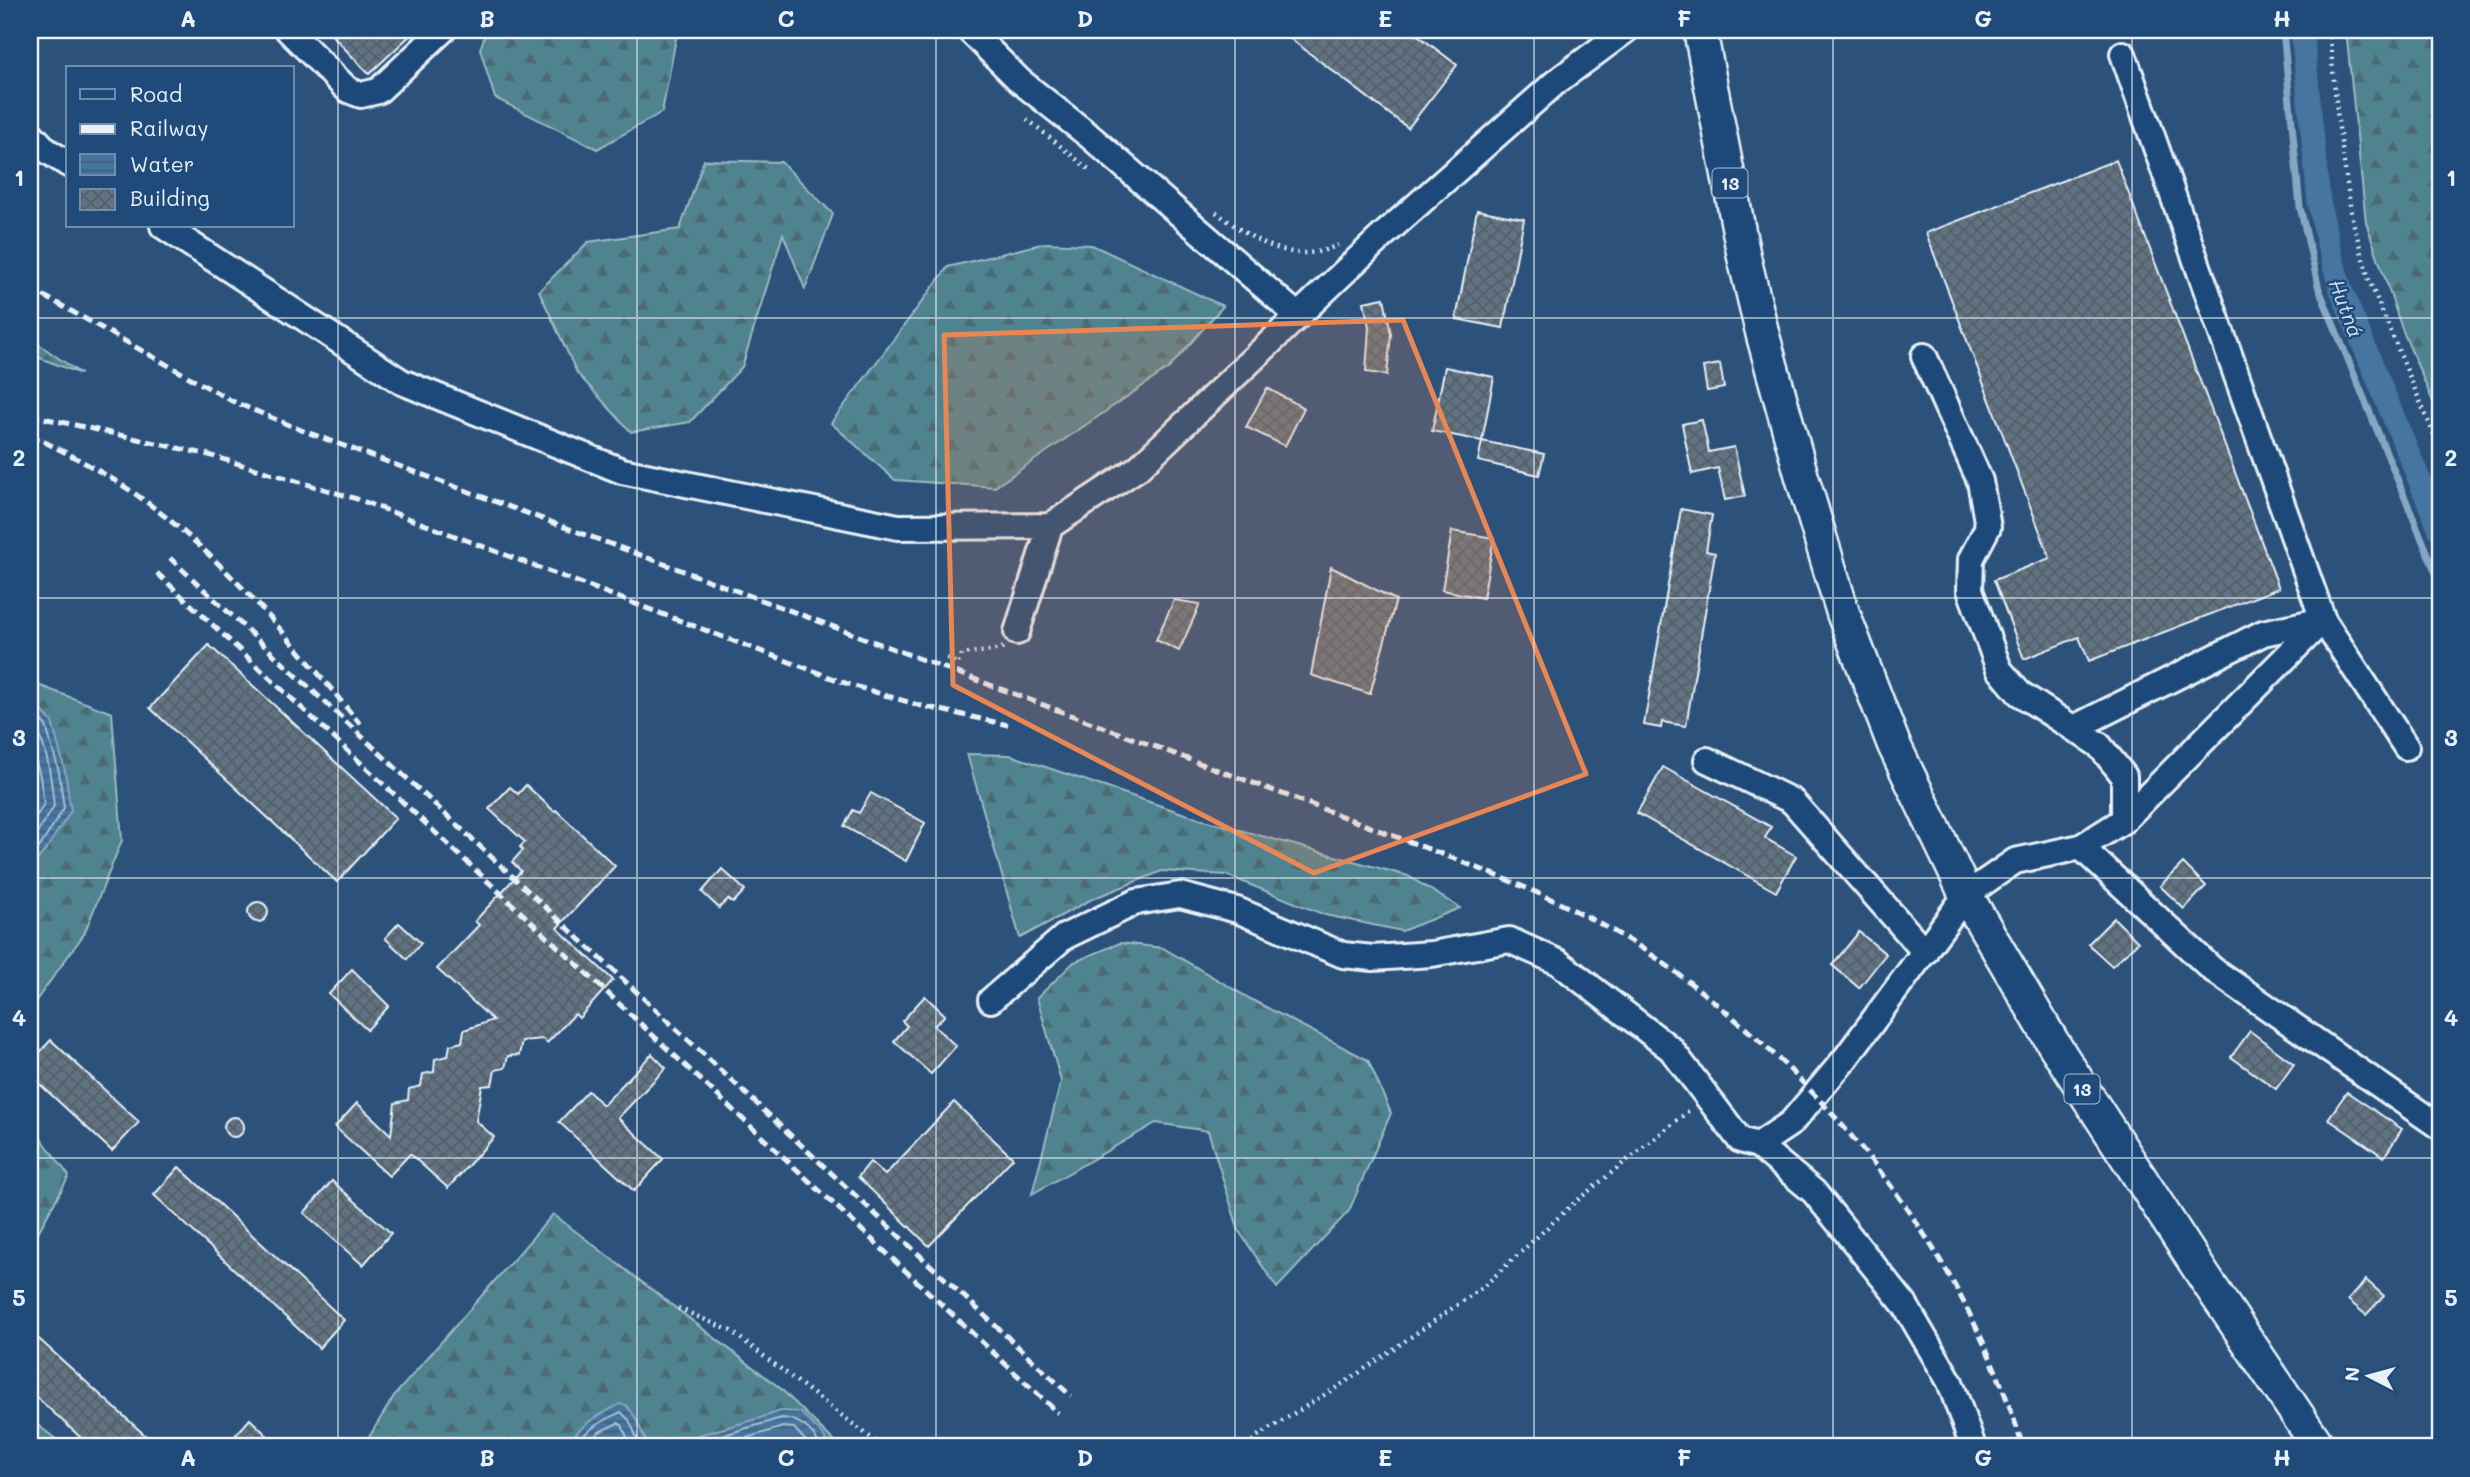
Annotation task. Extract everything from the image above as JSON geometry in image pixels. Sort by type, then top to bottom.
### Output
[{"type":"main road","name":"13","points":[[1700,30],[1744,257],[1763,336],[1840,600],[1894,745],[1966,895],[2060,1055],[2319,1447]]},
{"type":"street","points":[[288,30],[348,90],[361,95],[378,91],[443,30]]},
{"type":"street","points":[[969,30],[1020,80],[1087,134],[1298,316]]},
{"type":"street","points":[[166,228],[402,382],[622,471],[898,527],[1049,526],[1138,468],[1380,238],[1556,82],[1626,30]]},
{"type":"street","points":[[2123,54],[2323,620],[2406,747]]},
{"type":"street","points":[[35,148],[66,163]]},
{"type":"street","points":[[1924,356],[1980,481],[1988,527],[1971,559],[1970,590],[1999,669],[2019,693],[2099,745],[2124,776],[2124,820]]},
{"type":"street","points":[[1017,632],[1049,526]]},
{"type":"street","points":[[2074,728],[2263,633],[2323,620]]},
{"type":"street","points":[[1758,1145],[1791,1123],[1845,1059],[1966,895],[2015,861],[2081,847],[2124,820],[2323,620]]},
{"type":"street","points":[[1707,760],[1792,801],[1924,952]]},
{"type":"street","points":[[2081,847],[2212,970],[2440,1127]]},
{"type":"street","points":[[991,1000],[1065,936],[1136,902],[1180,895],[1237,910],[1343,955],[1373,958],[1432,954],[1509,940],[1558,962],[1671,1049],[1740,1140],[1758,1145],[1814,1192],[1905,1305],[1950,1382],[1973,1447]]},
{"type":"path","points":[[2329,30],[2338,121],[2352,218],[2369,280],[2440,449]]},
{"type":"path","points":[[1214,210],[1235,227],[1273,249],[1305,253],[1334,247],[1345,240]]},
{"type":"path","points":[[947,658],[958,664],[962,654],[994,651],[1003,647],[1017,632]]},
{"type":"path","points":[[1249,1447],[1256,1437],[1350,1379],[1483,1287],[1575,1202],[1708,1096]]},
{"type":"path","points":[[678,1308],[731,1331],[883,1447]]},
{"type":"highlighted area","points":[[1403,320],[1586,774],[1314,873],[953,685],[944,335]]},
{"type":"green space","points":[[487,30],[675,30],[677,33],[662,112],[597,149],[495,98],[480,49]]},
{"type":"green space","points":[[2346,30],[2440,30],[2440,418],[2402,329],[2366,222]]},
{"type":"green space","points":[[704,160],[781,162],[833,214],[805,289],[783,234],[742,367],[690,422],[631,432],[577,373],[539,291],[588,242],[680,229]]},
{"type":"green space","points":[[1045,243],[1092,245],[1223,306],[1169,368],[995,487],[895,480],[831,423],[948,267]]},
{"type":"green space","points":[[30,338],[81,374],[30,354]]},
{"type":"green space","points":[[30,682],[112,713],[122,840],[84,934],[30,1009],[30,869],[46,849],[52,722],[30,697]]},
{"type":"green space","points":[[967,754],[1010,755],[1200,819],[1408,876],[1460,908],[1402,931],[1325,915],[1226,875],[1162,871],[1092,899],[1020,938]]},
{"type":"green space","points":[[1120,943],[1163,948],[1254,1001],[1368,1060],[1391,1113],[1349,1211],[1277,1288],[1239,1231],[1208,1131],[1156,1123],[1032,1194],[1061,1081],[1037,998],[1074,962]]},
{"type":"green space","points":[[30,1123],[69,1176],[30,1247]]},
{"type":"green space","points":[[553,1214],[780,1388],[840,1447],[827,1447],[824,1436],[781,1411],[655,1447],[648,1446],[635,1417],[620,1404],[584,1426],[566,1447],[363,1447],[394,1396]]},
{"type":"green space","points":[[30,1419],[66,1447],[30,1447]]},
{"type":"water","points":[[30,697],[52,722],[65,771],[71,811],[30,869]]},
{"type":"water","points":[[620,1404],[626,1405],[635,1417],[648,1446],[653,1447],[566,1447],[584,1426]]},
{"type":"water","points":[[781,1411],[800,1412],[824,1436],[827,1447],[655,1447],[754,1420]]},
{"type":"building","points":[[327,30],[416,30],[369,74]]},
{"type":"building","points":[[1279,30],[1411,30],[1457,65],[1408,128]]},
{"type":"building","points":[[2116,160],[2279,588],[2089,661],[2079,637],[2024,659],[1994,580],[2050,558],[1926,233]]},
{"type":"building","points":[[1477,210],[1524,219],[1503,328],[1456,319]]},
{"type":"building","points":[[1384,298],[1391,334],[1387,375],[1366,372],[1369,327],[1364,302]]},
{"type":"building","points":[[1720,364],[1724,388],[1707,391],[1703,367]]},
{"type":"building","points":[[1445,367],[1494,377],[1482,441],[1432,431]]},
{"type":"building","points":[[1267,388],[1304,408],[1285,446],[1246,427]]},
{"type":"building","points":[[1702,420],[1709,452],[1734,447],[1745,496],[1725,500],[1718,468],[1692,474],[1682,424]]},
{"type":"building","points":[[1482,441],[1544,454],[1539,475],[1478,461]]},
{"type":"building","points":[[1681,509],[1712,515],[1706,551],[1715,553],[1686,726],[1662,722],[1661,728],[1644,725]]},
{"type":"building","points":[[1452,531],[1494,538],[1483,598],[1442,590]]},
{"type":"building","points":[[1331,567],[1396,600],[1370,694],[1311,675]]},
{"type":"building","points":[[1174,600],[1200,604],[1179,651],[1156,640]]},
{"type":"building","points":[[209,645],[396,818],[337,882],[150,708]]},
{"type":"building","points":[[1663,767],[1771,827],[1765,838],[1796,856],[1776,892],[1637,813]]},
{"type":"building","points":[[526,785],[615,866],[557,928],[613,980],[579,1018],[575,1014],[547,1043],[543,1039],[522,1041],[519,1055],[508,1056],[505,1068],[495,1070],[492,1085],[482,1086],[476,1121],[494,1137],[448,1188],[410,1154],[389,1176],[335,1127],[357,1103],[391,1135],[395,1103],[408,1100],[409,1089],[421,1086],[423,1074],[434,1072],[435,1059],[448,1056],[450,1045],[462,1042],[464,1030],[493,1020],[437,969],[479,925],[475,921],[521,871],[512,862],[523,850],[520,847],[525,842],[489,809],[510,787],[518,794]]},
{"type":"building","points":[[871,793],[925,823],[906,861],[844,826],[853,810],[859,813]]},
{"type":"building","points":[[2183,863],[2206,886],[2184,909],[2160,886]]},
{"type":"building","points":[[722,869],[745,890],[733,903],[728,899],[719,908],[702,892]]},
{"type":"building","points":[[254,902],[262,902],[268,912],[262,922],[254,922],[248,916],[248,908]]},
{"type":"building","points":[[2114,918],[2138,942],[2112,966],[2088,944]]},
{"type":"building","points":[[399,923],[421,943],[407,959],[385,938]]},
{"type":"building","points":[[1859,932],[1886,954],[1859,988],[1832,965]]},
{"type":"building","points":[[352,969],[389,1006],[367,1030],[329,994]]},
{"type":"building","points":[[925,996],[945,1015],[934,1026],[956,1046],[931,1074],[894,1041],[907,1026],[902,1021]]},
{"type":"building","points":[[2250,1031],[2294,1064],[2276,1089],[2231,1057]]},
{"type":"building","points":[[51,1040],[139,1122],[112,1151],[30,1075],[30,1063]]},
{"type":"building","points":[[652,1054],[666,1068],[618,1118],[663,1159],[634,1191],[559,1122],[588,1091],[603,1105]]},
{"type":"building","points":[[2347,1092],[2402,1129],[2384,1157],[2328,1119]]},
{"type":"building","points":[[954,1102],[1013,1158],[929,1246],[858,1177],[870,1162],[885,1175]]},
{"type":"building","points":[[234,1117],[241,1120],[244,1127],[241,1134],[234,1137],[227,1134],[224,1127],[227,1120]]},
{"type":"building","points":[[179,1167],[344,1320],[319,1348],[154,1195]]},
{"type":"building","points":[[332,1181],[391,1233],[363,1265],[304,1213]]},
{"type":"building","points":[[2366,1280],[2384,1296],[2366,1315],[2348,1300]]},
{"type":"building","points":[[30,1331],[158,1447],[91,1447],[30,1391]]},
{"type":"building","points":[[250,1419],[279,1447],[225,1447]]},
{"type":"waterway","name":"Hutná","points":[[2283,30],[2300,207],[2319,289],[2440,583]]},
{"type":"waterway","points":[[2302,30],[2319,201],[2328,245],[2341,290],[2440,530]]},
{"type":"railway","points":[[30,288],[232,401],[301,430],[1418,845],[1512,882],[1604,926],[1662,962],[1723,1009],[1781,1061],[1834,1116],[1883,1175],[1926,1238],[1964,1304],[1997,1374],[2023,1447]]},
{"type":"railway","points":[[30,415],[209,455],[357,499],[848,684],[918,705],[1008,725]]},
{"type":"railway","points":[[30,435],[80,460],[128,489],[193,540],[252,598],[360,724]]},
{"type":"railway","points":[[170,558],[1071,1396]]},
{"type":"railway","points":[[157,573],[1058,1413]]}]
